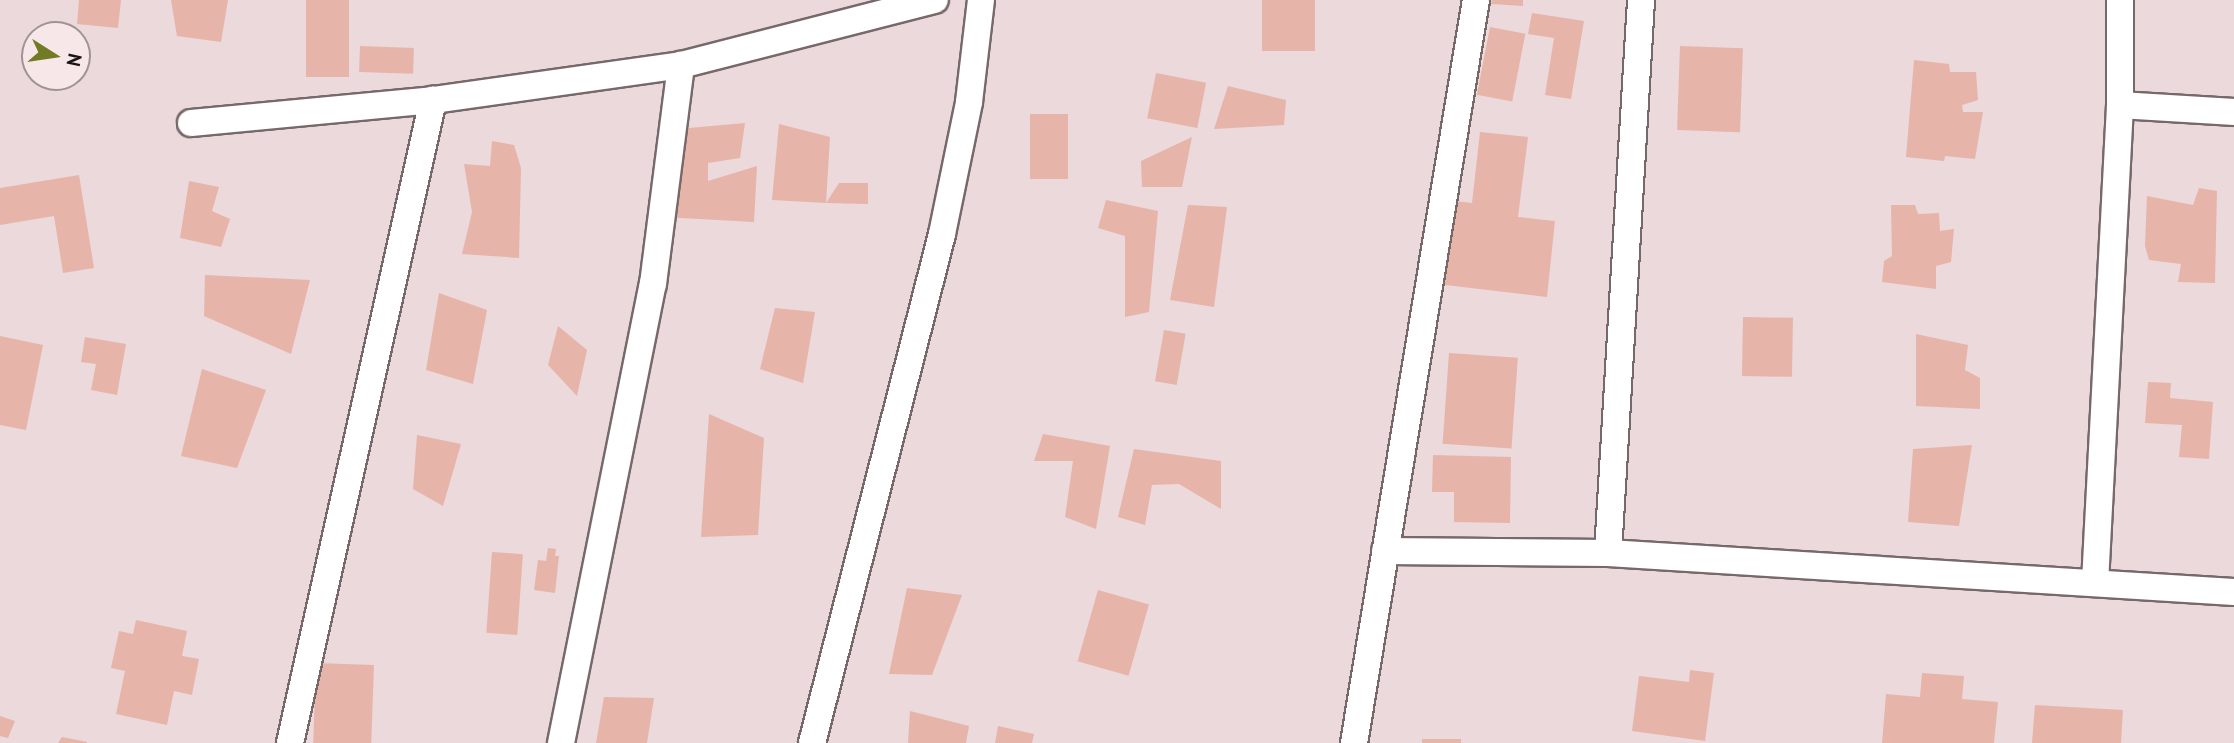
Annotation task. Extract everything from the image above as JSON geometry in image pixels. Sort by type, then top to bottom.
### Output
[{"type":"street","points":[[191,123],[433,100],[681,65],[935,0]]},
{"type":"street","points":[[812,743],[942,234],[969,102],[981,0]]},
{"type":"street","points":[[1354,743],[1476,0]]},
{"type":"street","points":[[1608,553],[1641,0]]},
{"type":"street","points":[[2095,583],[2120,105],[2120,0]]},
{"type":"street","points":[[561,743],[653,284],[681,65]]},
{"type":"street","points":[[290,743],[433,100]]},
{"type":"street","points":[[2120,105],[2234,112]]},
{"type":"street","points":[[1385,551],[1608,553],[2234,592]]},
{"type":"building","points":[[79,0],[121,0],[118,28],[91,25],[91,21],[77,21]]},
{"type":"building","points":[[171,0],[228,0],[221,42],[177,36]]},
{"type":"building","points":[[306,0],[349,0],[349,77],[306,77]]},
{"type":"building","points":[[1262,0],[1315,0],[1315,51],[1262,51]]},
{"type":"building","points":[[1492,0],[1523,0],[1523,6],[1491,4]]},
{"type":"building","points":[[1532,13],[1584,21],[1571,99],[1545,95],[1554,38],[1528,34]]},
{"type":"building","points":[[1490,27],[1525,34],[1512,102],[1477,95]]},
{"type":"building","points":[[360,46],[414,48],[413,74],[359,72]]},
{"type":"building","points":[[1680,46],[1743,48],[1740,132],[1677,130]]},
{"type":"building","points":[[1914,60],[1949,64],[1950,72],[1976,72],[1978,100],[1962,105],[1963,112],[1983,112],[1975,159],[1945,156],[1944,161],[1906,157]]},
{"type":"building","points":[[1156,73],[1206,83],[1197,128],[1147,118]]},
{"type":"building","points":[[1228,86],[1286,100],[1284,125],[1214,129]]},
{"type":"building","points":[[1030,114],[1068,114],[1068,179],[1030,179]]},
{"type":"building","points":[[745,123],[740,158],[708,163],[708,181],[757,166],[754,222],[663,217],[667,130]]},
{"type":"building","points":[[779,124],[830,137],[826,203],[772,200]]},
{"type":"building","points":[[1480,132],[1528,137],[1518,217],[1555,221],[1547,297],[1437,284],[1447,200],[1472,203]]},
{"type":"building","points":[[1192,137],[1182,187],[1142,187],[1141,161]]},
{"type":"building","points":[[492,141],[514,145],[521,168],[519,258],[462,254],[472,212],[464,164],[490,166]]},
{"type":"building","points":[[79,175],[94,268],[63,273],[54,216],[0,225],[0,188]]},
{"type":"building","points":[[189,181],[219,187],[212,211],[230,219],[221,247],[180,238]]},
{"type":"building","points":[[839,183],[868,183],[868,204],[826,203]]},
{"type":"building","points":[[2199,188],[2217,191],[2215,283],[2178,282],[2181,264],[2149,260],[2145,246],[2147,196],[2193,205]]},
{"type":"building","points":[[1106,200],[1158,211],[1149,312],[1125,317],[1125,236],[1098,228]]},
{"type":"building","points":[[1188,205],[1227,207],[1214,307],[1170,300]]},
{"type":"building","points":[[1891,205],[1915,205],[1918,214],[1939,213],[1940,231],[1954,229],[1951,262],[1936,266],[1936,289],[1882,282],[1884,261],[1892,256]]},
{"type":"building","points":[[205,275],[310,280],[291,354],[204,316]]},
{"type":"building","points":[[439,293],[487,310],[473,384],[426,370]]},
{"type":"building","points":[[775,308],[815,312],[803,383],[760,369]]},
{"type":"building","points":[[1743,317],[1793,318],[1792,377],[1742,376]]},
{"type":"building","points":[[558,326],[587,350],[577,396],[548,365]]},
{"type":"building","points":[[1164,330],[1186,334],[1177,385],[1155,381]]},
{"type":"building","points":[[1916,334],[1968,345],[1965,370],[1980,378],[1980,409],[1916,406]]},
{"type":"building","points":[[0,336],[43,345],[26,430],[0,425]]},
{"type":"building","points":[[85,337],[126,344],[117,395],[91,390],[96,364],[81,362]]},
{"type":"building","points":[[1449,353],[1518,358],[1511,449],[1443,444]]},
{"type":"building","points":[[202,369],[266,390],[237,468],[181,456]]},
{"type":"building","points":[[2148,382],[2171,383],[2170,398],[2213,402],[2209,459],[2179,457],[2182,425],[2145,423]]},
{"type":"building","points":[[709,414],[764,438],[758,535],[701,537]]},
{"type":"building","points":[[1043,434],[1110,446],[1096,529],[1065,517],[1073,461],[1034,461]]},
{"type":"building","points":[[417,435],[461,444],[443,506],[413,489]]},
{"type":"building","points":[[1972,445],[1959,526],[1908,522],[1913,449]]},
{"type":"building","points":[[1134,449],[1221,461],[1221,509],[1179,484],[1152,485],[1145,525],[1118,517]]},
{"type":"building","points":[[1433,455],[1511,457],[1510,523],[1454,522],[1454,492],[1432,492]]},
{"type":"building","points":[[548,548],[556,549],[555,556],[559,556],[555,593],[534,590],[538,560],[546,561]]},
{"type":"building","points":[[492,552],[523,554],[517,635],[486,633]]},
{"type":"building","points":[[907,588],[962,595],[932,675],[889,674]]},
{"type":"building","points":[[1098,590],[1149,605],[1129,676],[1078,661]]},
{"type":"building","points":[[136,620],[187,631],[182,656],[199,659],[192,695],[174,691],[167,725],[116,714],[125,671],[111,668],[119,631],[133,634]]},
{"type":"building","points":[[316,663],[374,665],[371,743],[313,743]]},
{"type":"building","points":[[1690,670],[1714,673],[1705,741],[1632,731],[1639,676],[1689,682]]},
{"type":"building","points":[[1922,673],[1964,676],[1962,699],[1998,702],[1994,743],[1882,743],[1886,694],[1920,697]]},
{"type":"building","points":[[604,697],[654,698],[647,743],[596,743]]},
{"type":"building","points":[[2035,705],[2123,710],[2121,743],[2032,743]]},
{"type":"building","points":[[910,711],[969,726],[966,743],[908,743]]},
{"type":"building","points":[[0,716],[15,721],[8,738],[0,736]]},
{"type":"building","points":[[998,726],[1034,734],[1032,743],[995,743]]},
{"type":"building","points":[[62,737],[87,742],[87,743],[58,743]]},
{"type":"building","points":[[1422,739],[1461,739],[1461,743],[1422,743]]}]
